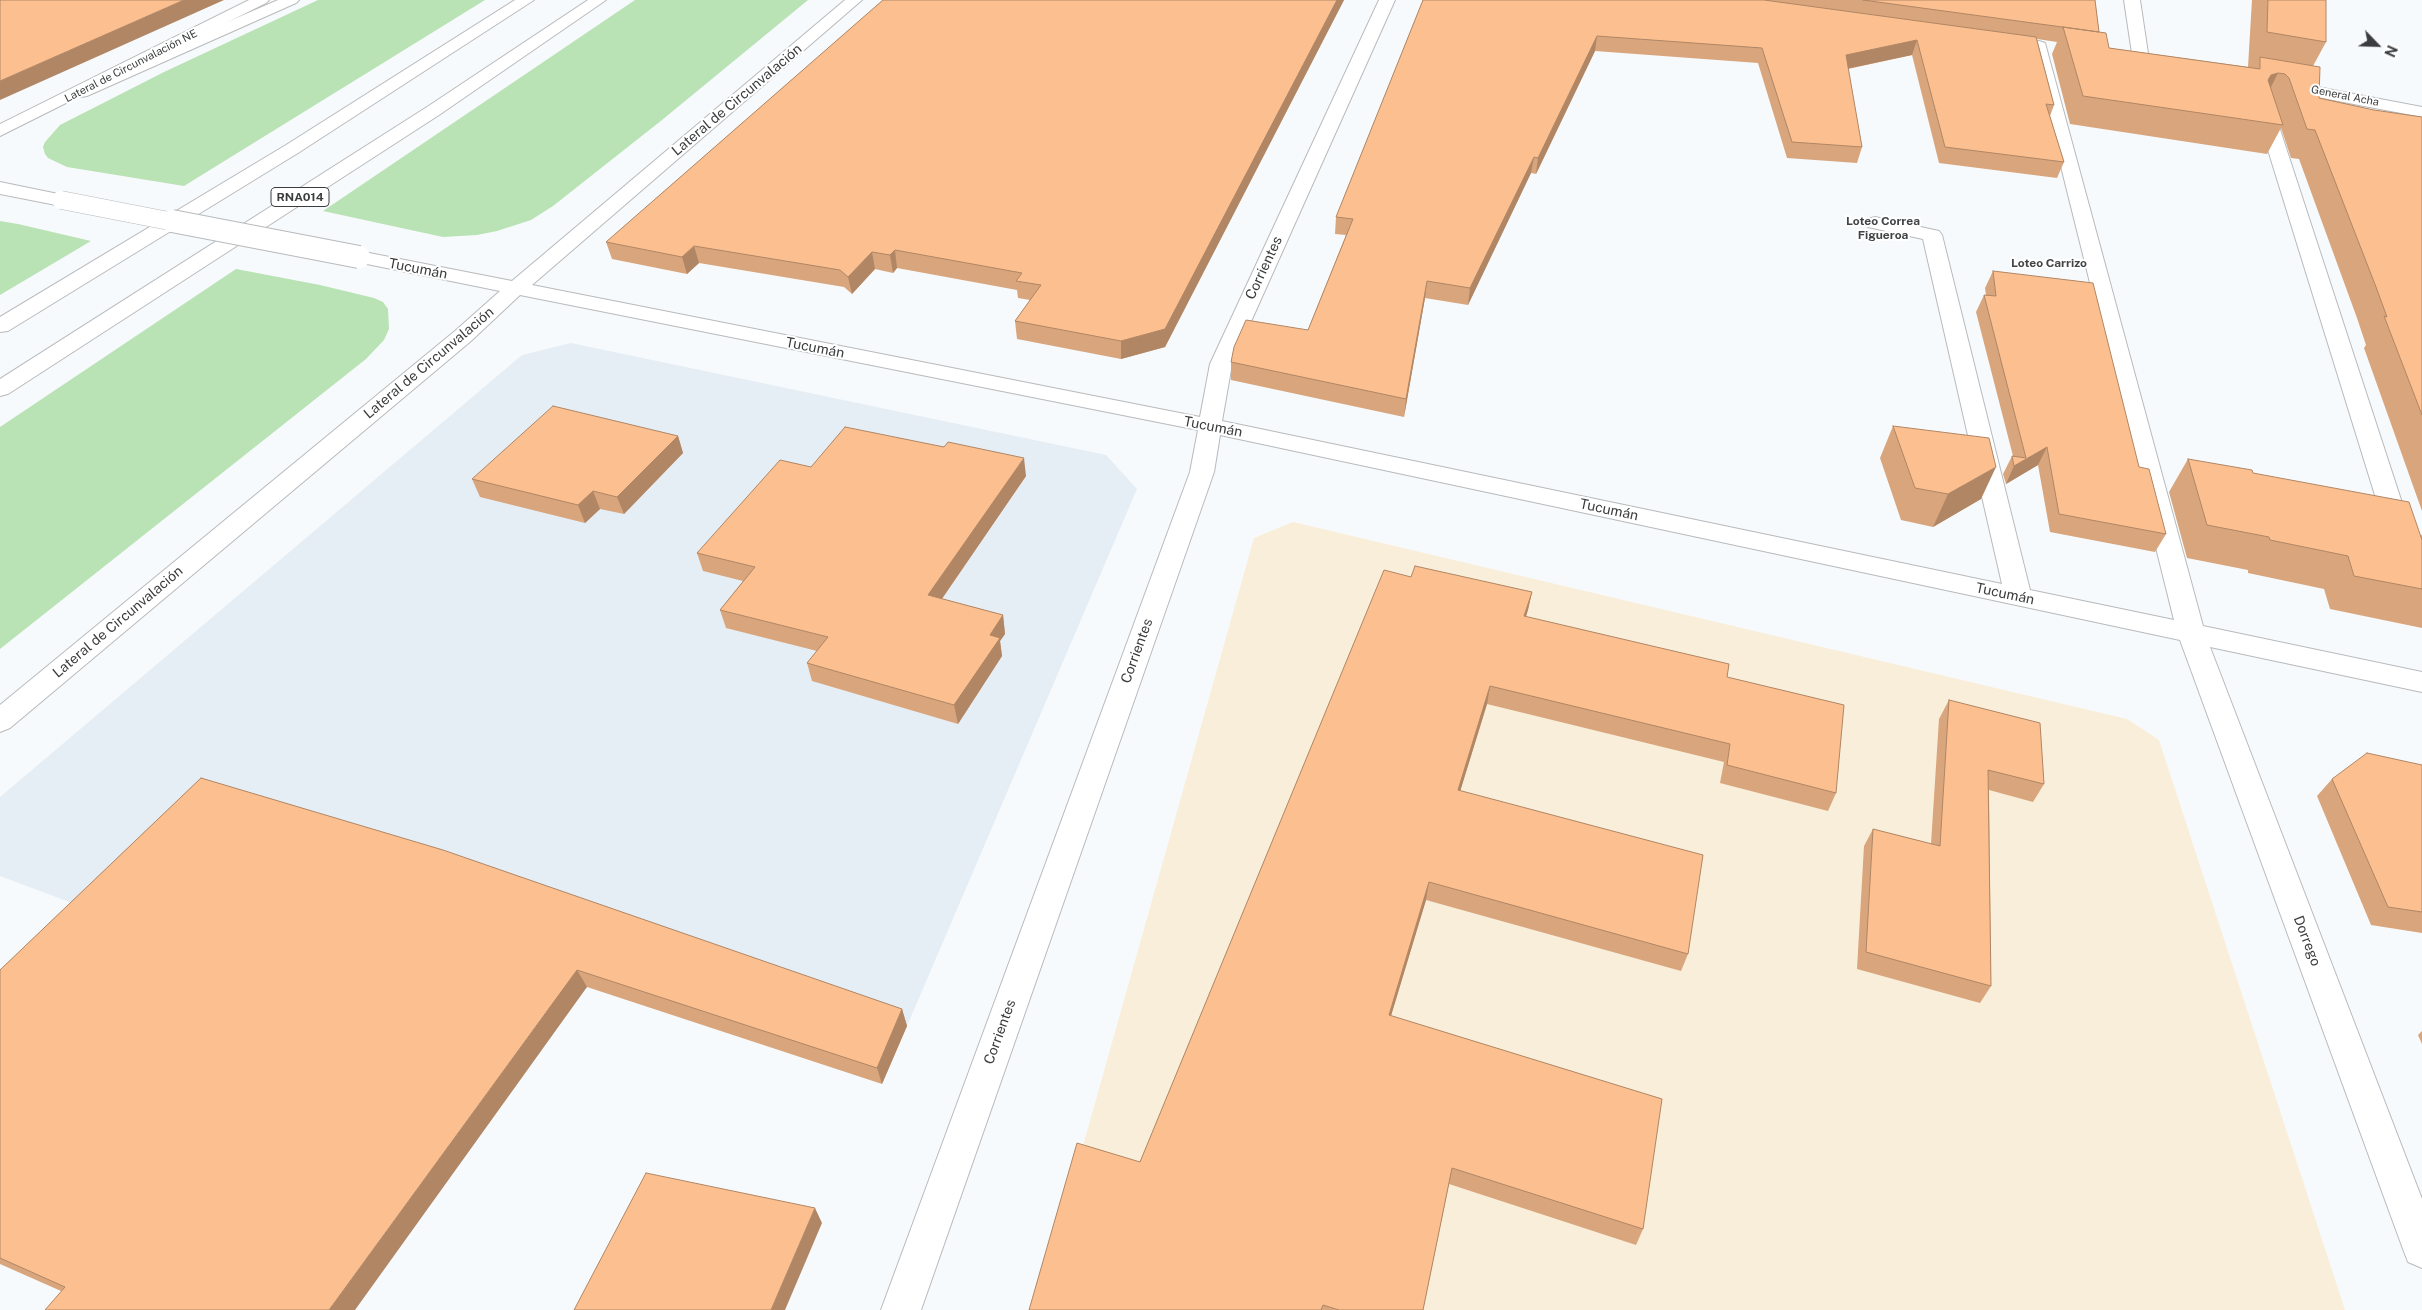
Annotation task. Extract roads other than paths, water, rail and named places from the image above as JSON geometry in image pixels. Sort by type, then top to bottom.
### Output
[{"type":"main road","name":"Lateral de Circunvalación NE","points":[[0,131],[261,0]]},
{"type":"main road","points":[[81,92],[291,0]]},
{"type":"main road","points":[[0,326],[292,149],[526,0]]},
{"type":"main road","name":"RNA014","points":[[0,389],[425,116],[598,0]]},
{"type":"main road","name":"Lateral de Circunvalación","points":[[0,721],[463,336],[854,0]]},
{"type":"main road","name":"Corrientes","points":[[901,1310],[1202,472],[1221,364],[1387,0]]},
{"type":"main road","points":[[2132,0],[2141,60]]},
{"type":"main road","name":"Dorrego","points":[[2039,46],[2191,633],[2422,1249]]},
{"type":"main road","points":[[2123,57],[2160,63]]},
{"type":"main road","name":"General Acha","points":[[2267,82],[2422,112]]},
{"type":"main road","points":[[2264,108],[2422,605]]},
{"type":"main road","name":"Tucumán","points":[[0,188],[359,257],[1210,426],[2422,682]]},
{"type":"main road","points":[[1875,223],[1932,235],[2018,596]]},
{"type":"district","name":"Loteo Correa Figueroa","points":[[1883,228]]},
{"type":"district","name":"Loteo Carrizo","points":[[2049,263]]}]
